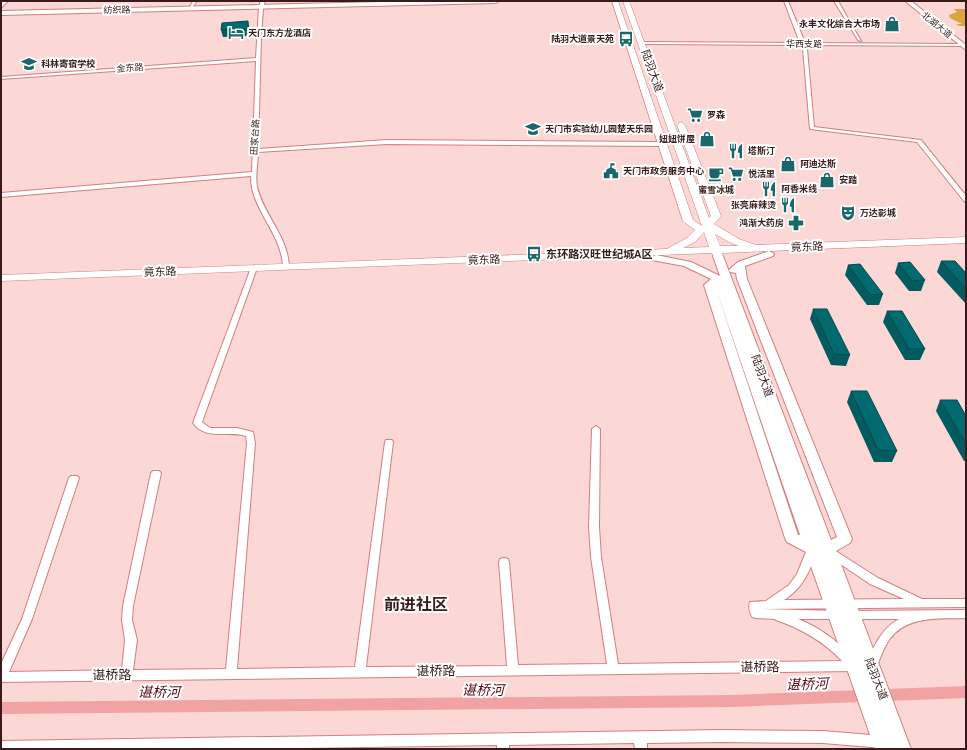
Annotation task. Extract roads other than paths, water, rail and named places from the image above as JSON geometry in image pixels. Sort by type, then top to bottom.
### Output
[{"type":"main road","points":[[1,6],[5,1]]},
{"type":"main road","name":"纺织路","points":[[1,13],[190,8],[262,4],[496,1]]},
{"type":"main road","points":[[615,1],[688,221],[735,241],[767,251]]},
{"type":"main road","name":"陆羽大道","points":[[622,1],[705,228]]},
{"type":"main road","name":"陆羽大道","points":[[626,1],[645,43],[722,278],[849,609],[864,670]]},
{"type":"main road","points":[[632,1],[645,43],[672,103]]},
{"type":"main road","name":"北湖大道","points":[[908,1],[965,46]]},
{"type":"main road","name":"北湖大道","points":[[912,1],[965,46]]},
{"type":"main road","points":[[656,256],[679,247],[691,240],[716,216],[678,118]]},
{"type":"main road","name":"竟东路","points":[[767,251],[966,240]]},
{"type":"main road","name":"竟东路","points":[[1,278],[252,271],[767,251],[966,246]]},
{"type":"main road","points":[[656,256],[687,264],[722,278],[767,251]]},
{"type":"main road","name":"竟东路","points":[[1,284],[252,271],[286,267],[656,256]]},
{"type":"main road","points":[[740,266],[742,280],[845,539],[827,549]]},
{"type":"main road","name":"陆羽大道","points":[[722,278],[833,609],[864,670],[892,745]]},
{"type":"street","points":[[190,8],[195,1]]},
{"type":"street","points":[[786,1],[804,44],[812,128],[919,141],[966,200]]},
{"type":"street","points":[[836,1],[860,40]]},
{"type":"street","name":"田家台路","points":[[262,4],[254,174],[255,192],[284,250],[286,267]]},
{"type":"street","name":"华西支路","points":[[645,43],[965,46]]},
{"type":"street","name":"金东路","points":[[1,78],[259,59]]},
{"type":"street","points":[[255,151],[387,142],[662,144]]},
{"type":"street","points":[[1,195],[254,174]]},
{"type":"street","points":[[230,674],[251,442],[250,434],[244,431],[209,430],[197,423],[252,271]]},
{"type":"street","points":[[596,429],[594,527],[596,557],[613,669]]},
{"type":"street","points":[[360,672],[389,442]]},
{"type":"street","points":[[127,675],[131,640],[127,620],[128,606],[156,473]]},
{"type":"street","points":[[1,677],[27,619],[74,478]]},
{"type":"street","points":[[770,610],[797,585],[804,573],[812,549]]},
{"type":"street","points":[[827,549],[874,581],[922,603]]},
{"type":"street","points":[[504,562],[513,670]]},
{"type":"street","points":[[849,609],[922,603],[966,602]]},
{"type":"street","points":[[770,610],[849,609],[926,614],[966,614]]},
{"type":"street","points":[[770,610],[800,623],[820,634],[864,670],[888,632],[901,622],[926,614]]},
{"type":"street","name":"谌桥路","points":[[1,677],[613,669],[864,670]]},
{"type":"street","points":[[1,747],[640,743],[823,737],[892,745]]},
{"type":"waterway","name":"谌桥河","points":[[1,708],[731,701],[966,692]]},
{"type":"place","name":"永丰文化综合大市场","points":[[892,24]]},
{"type":"place","name":"天门东方龙酒店","points":[[236,33]]},
{"type":"place","name":"陆羽大道景天苑","points":[[626,39]]},
{"type":"place","name":"科林寄宿学校","points":[[29,64]]},
{"type":"place","name":"罗森","points":[[695,115]]},
{"type":"place","name":"天门市实验幼儿园楚天乐园","points":[[533,129]]},
{"type":"place","name":"妞妞饼屋","points":[[707,139]]},
{"type":"place","name":"塔斯汀","points":[[736,151]]},
{"type":"place","name":"阿迪达斯","points":[[788,164]]},
{"type":"place","name":"天门市政务服务中心","points":[[611,171]]},
{"type":"place","name":"蜜雪冰城","points":[[716,174]]},
{"type":"place","name":"悦活里","points":[[736,174]]},
{"type":"place","name":"安踏","points":[[827,180]]},
{"type":"place","name":"阿香米线","points":[[769,189]]},
{"type":"place","name":"张亮麻辣烫","points":[[788,205]]},
{"type":"place","name":"万达影城","points":[[848,213]]},
{"type":"place","name":"鸿渐大药房","points":[[796,223]]},
{"type":"place","name":"东环路汉旺世纪城A区","points":[[534,254]]},
{"type":"district","name":"前进社区","points":[[416,604]]}]
